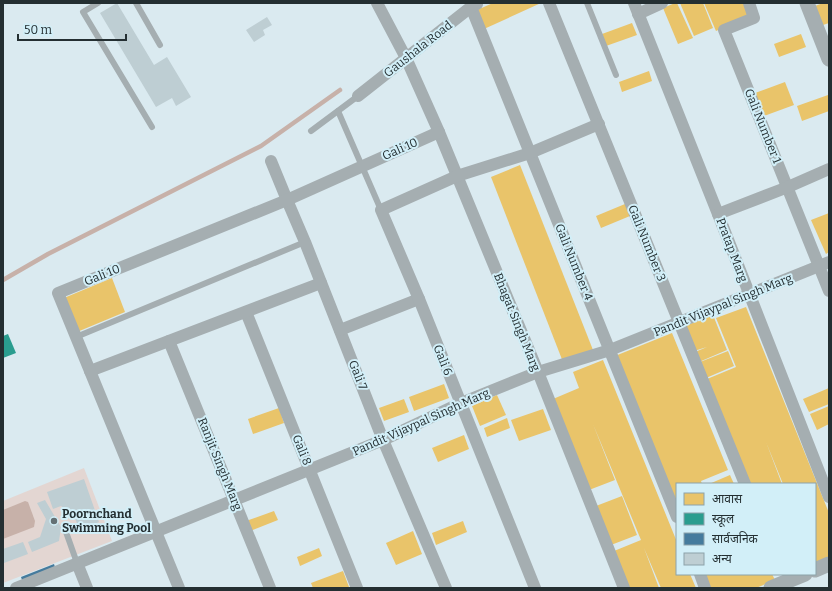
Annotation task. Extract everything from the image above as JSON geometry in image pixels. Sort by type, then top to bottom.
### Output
[{"type":"street","name":"Bhagat Singh Marg","points":[[377,3],[406,58],[457,176],[538,372],[624,588]]},
{"type":"street","name":"Gali Number 3","points":[[549,3],[745,483]]},
{"type":"street","points":[[636,8],[662,3]]},
{"type":"street","name":"Gali Number 1","points":[[749,3],[754,18],[724,30],[788,187],[824,264],[829,291]]},
{"type":"street","points":[[807,3],[829,59]]},
{"type":"street","name":"Gaushala Road","points":[[358,96],[475,5]]},
{"type":"street","name":"Gali Number 4","points":[[475,5],[530,153],[676,515]]},
{"type":"street","name":"Pratap Marg","points":[[636,8],[829,497]]},
{"type":"street","points":[[382,210],[457,176],[530,153],[599,124]]},
{"type":"street","name":"Gali 10","points":[[179,588],[58,293],[286,200],[438,132]]},
{"type":"street","name":"Gali 7","points":[[271,162],[446,588]]},
{"type":"street","points":[[718,214],[788,187],[829,169]]},
{"type":"street","name":"Gali 6","points":[[382,210],[535,588]]},
{"type":"street","name":"Pandit Vijaypal Singh Marg","points":[[16,588],[384,440],[461,403],[538,372],[610,350],[824,264]]},
{"type":"street","points":[[90,371],[322,283]]},
{"type":"street","points":[[340,330],[419,299]]},
{"type":"street","name":"Gali 8","points":[[246,312],[357,588]]},
{"type":"street","name":"Ranjit Singh Marg","points":[[170,341],[270,588]]},
{"type":"street","points":[[77,563],[87,588]]},
{"type":"street","points":[[816,570],[829,564]]},
{"type":"street","points":[[700,575],[705,588]]},
{"type":"street","points":[[771,588],[784,581],[802,575]]},
{"type":"lane","points":[[98,3],[83,12],[152,127]]},
{"type":"lane","points":[[136,3],[160,45]]},
{"type":"lane","points":[[587,3],[616,75]]},
{"type":"lane","points":[[311,131],[358,96]]},
{"type":"lane","points":[[338,111],[382,210]]},
{"type":"lane","points":[[76,337],[305,242]]},
{"type":"lane","points":[[66,532],[77,563]]},
{"type":"shaded area","name":"Poornchand Swimming Pool","points":[[84,468],[112,541],[3,583],[3,501]]},
{"type":"shaded area","points":[[25,501],[28,502],[35,521],[34,527],[3,539],[3,510]]},
{"type":"building: आवास","points":[[493,3],[541,3],[484,29],[477,10]]},
{"type":"building: आवास","points":[[677,3],[693,38],[678,44],[663,8]]},
{"type":"building: आवास","points":[[680,3],[703,3],[713,28],[694,36]]},
{"type":"building: आवास","points":[[704,3],[744,3],[750,16],[716,31]]},
{"type":"building: आवास","points":[[823,3],[829,3],[829,23],[823,25],[815,6]]},
{"type":"building: आवास","points":[[632,23],[637,35],[606,46],[602,34]]},
{"type":"building: आवास","points":[[801,34],[806,47],[779,57],[774,44]]},
{"type":"building: आवास","points":[[649,71],[652,81],[622,92],[619,82]]},
{"type":"building: आवास","points":[[785,82],[794,105],[764,116],[755,93]]},
{"type":"building: आवास","points":[[828,95],[829,111],[802,121],[797,106]]},
{"type":"building: आवास","points":[[520,165],[593,350],[563,362],[491,177]]},
{"type":"building: आवास","points":[[625,204],[630,216],[601,228],[596,216]]},
{"type":"building: आवास","points":[[829,213],[829,252],[826,254],[811,220]]},
{"type":"building: आवास","points":[[112,278],[125,312],[77,332],[64,298]]},
{"type":"building: आवास","points":[[746,307],[829,513],[829,559],[816,564],[816,483],[783,483],[766,442],[782,483],[749,483],[707,379],[736,367],[716,318]]},
{"type":"building: आवास","points":[[713,315],[727,350],[699,362],[695,352],[707,347],[694,351],[685,326]]},
{"type":"building: आवास","points":[[672,333],[728,470],[701,481],[702,483],[676,483],[676,505],[615,356]]},
{"type":"building: आवास","points":[[728,351],[734,366],[706,378],[700,362]]},
{"type":"building: आवास","points":[[603,360],[676,540],[676,575],[690,575],[696,588],[661,588],[644,548],[659,588],[629,588],[614,551],[641,540],[593,424],[615,480],[589,490],[553,399],[579,388],[573,372]]},
{"type":"building: आवास","points":[[444,384],[449,398],[414,411],[409,397]]},
{"type":"building: आवास","points":[[829,388],[829,404],[809,412],[803,399]]},
{"type":"building: आवास","points":[[497,395],[506,415],[480,426],[472,406]]},
{"type":"building: आवास","points":[[404,399],[409,412],[384,421],[379,408]]},
{"type":"building: आवास","points":[[829,406],[829,424],[817,430],[810,414]]},
{"type":"building: आवास","points":[[279,408],[284,423],[253,434],[248,419]]},
{"type":"building: आवास","points":[[543,409],[551,430],[519,441],[511,420]]},
{"type":"building: आवास","points":[[507,418],[510,428],[487,437],[484,428]]},
{"type":"building: आवास","points":[[464,435],[469,449],[438,462],[432,448]]},
{"type":"building: आवास","points":[[730,475],[734,483],[711,483]]},
{"type":"building: आवास","points":[[622,496],[637,535],[611,545],[596,506]]},
{"type":"building: आवास","points":[[274,511],[278,520],[250,531],[246,521]]},
{"type":"building: आवास","points":[[463,521],[467,532],[436,545],[432,533]]},
{"type":"building: आवास","points":[[413,531],[422,554],[396,565],[386,543]]},
{"type":"building: आवास","points":[[319,548],[322,556],[300,566],[297,557]]},
{"type":"building: आवास","points":[[343,571],[349,587],[313,588],[311,583]]},
{"type":"building: आवास","points":[[705,575],[772,575],[775,580],[756,588],[710,588]]},
{"type":"building: स्कूल","points":[[8,334],[16,353],[3,358],[3,336]]},
{"type":"building: सार्वजनिक","points":[[54,564],[56,570],[23,583],[21,577]]},
{"type":"building: अन्य","points":[[117,3],[154,65],[167,57],[191,97],[176,106],[172,98],[156,107],[100,13]]},
{"type":"building: अन्य","points":[[267,17],[272,25],[263,30],[265,35],[254,42],[246,30]]},
{"type":"building: अन्य","points":[[84,479],[99,522],[80,530],[73,514],[61,506],[53,509],[47,492]]},
{"type":"building: अन्य","points":[[45,500],[61,527],[59,541],[32,552],[28,542],[40,537],[46,519],[37,503]]},
{"type":"building: अन्य","points":[[23,542],[28,554],[4,563],[3,549]]},
{"type":"waterway","points":[[3,280],[48,254],[261,146],[340,90]]},
{"type":"place","name":"Poornchand Swimming Pool","points":[[54,521]]}]
